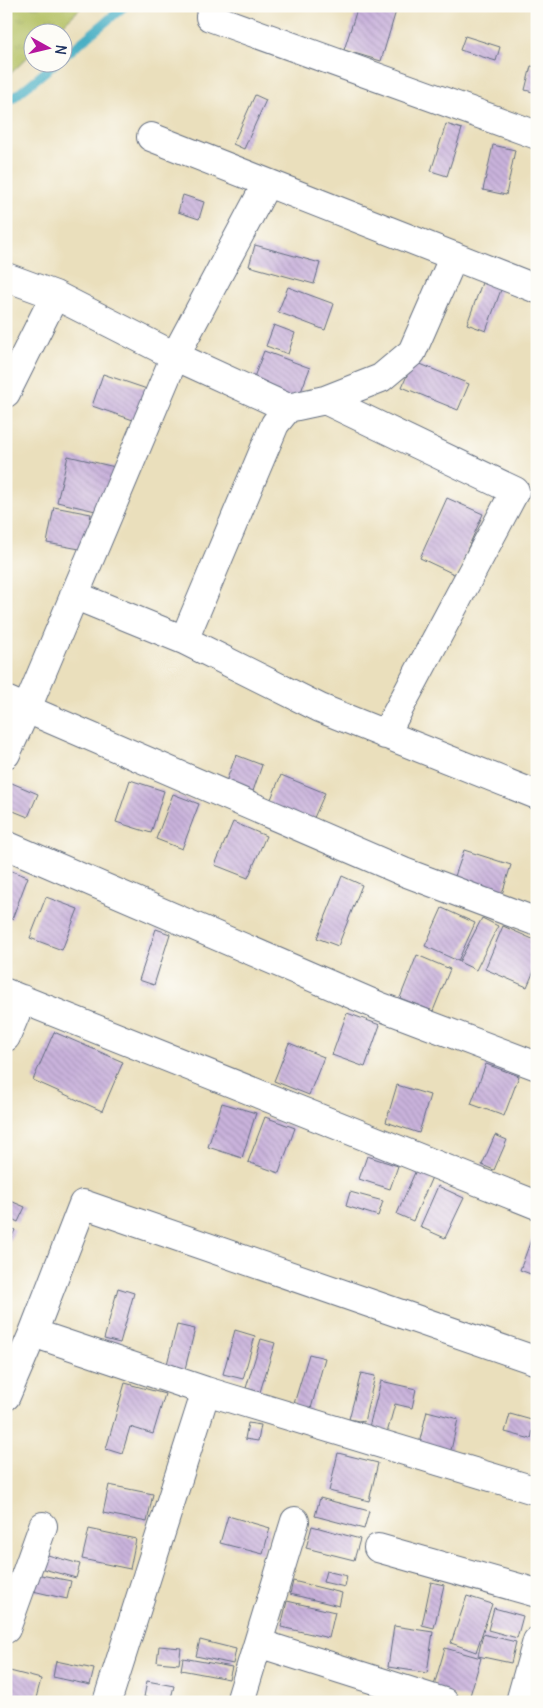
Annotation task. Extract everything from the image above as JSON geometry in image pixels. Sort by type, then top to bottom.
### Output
[{"type":"street","points":[[210,17],[537,135]]},
{"type":"street","points":[[151,138],[537,289]]},
{"type":"street","points":[[6,754],[17,704],[74,595],[175,356],[267,183]]},
{"type":"street","points":[[6,277],[55,295],[175,356],[288,408],[325,400],[381,378],[412,352],[454,256]]},
{"type":"street","points":[[6,392],[55,295]]},
{"type":"street","points":[[325,400],[514,491],[385,735]]},
{"type":"street","points":[[184,640],[275,424],[288,408]]},
{"type":"street","points":[[74,595],[184,640],[320,708],[537,795]]},
{"type":"street","points":[[17,704],[404,872],[537,922]]},
{"type":"street","points":[[6,845],[379,1006],[537,1066]]},
{"type":"street","points":[[6,1037],[14,996],[537,1205]]},
{"type":"street","points":[[6,1396],[33,1333],[83,1204],[537,1360]]},
{"type":"street","points":[[33,1333],[206,1391],[537,1491]]},
{"type":"street","points":[[107,1702],[206,1391]]},
{"type":"street","points":[[240,1702],[295,1522]]},
{"type":"street","points":[[6,1629],[43,1526]]},
{"type":"street","points":[[378,1548],[537,1594]]},
{"type":"street","points":[[520,1702],[537,1641]]},
{"type":"street","points":[[258,1644],[444,1702]]},
{"type":"green space","points":[[6,6],[83,6],[66,22],[22,22],[22,63],[6,78]]},
{"type":"building","points":[[358,6],[381,6],[396,11],[381,61],[344,50]]},
{"type":"building","points":[[465,36],[500,47],[496,61],[460,50]]},
{"type":"building","points":[[531,66],[537,67],[537,93],[525,90]]},
{"type":"building","points":[[255,95],[266,100],[244,149],[233,144]]},
{"type":"building","points":[[446,124],[462,129],[447,176],[431,171]]},
{"type":"building","points":[[493,145],[515,150],[506,195],[483,190]]},
{"type":"building","points":[[183,195],[204,202],[199,219],[178,212]]},
{"type":"building","points":[[255,245],[320,263],[314,284],[249,266]]},
{"type":"building","points":[[483,280],[502,287],[486,331],[467,324]]},
{"type":"building","points":[[288,287],[334,304],[325,330],[278,312]]},
{"type":"building","points":[[274,325],[295,333],[288,354],[266,346]]},
{"type":"building","points":[[264,351],[310,368],[297,402],[251,385]]},
{"type":"building","points":[[413,361],[469,384],[458,410],[402,387]]},
{"type":"building","points":[[103,374],[147,389],[136,421],[92,406]]},
{"type":"building","points":[[68,456],[115,467],[104,513],[57,502]]},
{"type":"building","points":[[447,498],[483,514],[456,575],[420,558]]},
{"type":"building","points":[[54,507],[91,514],[85,550],[47,543]]},
{"type":"building","points":[[236,755],[262,765],[251,797],[224,787]]},
{"type":"building","points":[[281,775],[325,793],[309,829],[266,811]]},
{"type":"building","points":[[130,780],[164,791],[151,833],[116,822]]},
{"type":"building","points":[[7,781],[38,794],[28,817],[6,808]]},
{"type":"building","points":[[173,794],[199,804],[182,849],[156,839]]},
{"type":"building","points":[[233,822],[266,836],[248,878],[215,865]]},
{"type":"building","points":[[464,850],[511,865],[500,901],[452,885]]},
{"type":"building","points":[[6,869],[28,877],[12,919],[6,917]]},
{"type":"building","points":[[342,876],[362,885],[338,946],[317,938]]},
{"type":"building","points":[[46,897],[78,909],[62,950],[30,938]]},
{"type":"building","points":[[442,908],[475,923],[458,961],[425,946]]},
{"type":"building","points":[[482,918],[498,926],[476,970],[459,962]]},
{"type":"building","points":[[503,926],[537,941],[537,964],[527,987],[485,969]]},
{"type":"building","points":[[156,929],[170,934],[154,985],[139,980]]},
{"type":"building","points":[[417,955],[450,969],[433,1011],[400,998]]},
{"type":"building","points":[[347,1013],[380,1025],[365,1067],[332,1055]]},
{"type":"building","points":[[54,1032],[123,1062],[102,1111],[33,1080]]},
{"type":"building","points":[[289,1043],[324,1057],[309,1095],[274,1081]]},
{"type":"building","points":[[486,1064],[519,1076],[504,1116],[471,1104]]},
{"type":"building","points":[[397,1085],[430,1095],[419,1133],[386,1122]]},
{"type":"building","points":[[222,1103],[256,1113],[242,1158],[208,1147]]},
{"type":"building","points":[[265,1117],[295,1128],[279,1173],[248,1162]]},
{"type":"building","points":[[495,1135],[507,1140],[494,1170],[482,1165]]},
{"type":"building","points":[[367,1156],[398,1166],[390,1189],[359,1179]]},
{"type":"building","points":[[416,1170],[432,1177],[413,1221],[397,1214]]},
{"type":"building","points":[[438,1186],[464,1198],[445,1238],[420,1227]]},
{"type":"building","points":[[350,1192],[383,1201],[378,1216],[346,1206]]},
{"type":"building","points":[[6,1199],[25,1207],[18,1222],[6,1216]]},
{"type":"building","points":[[6,1225],[15,1230],[6,1248]]},
{"type":"building","points":[[535,1229],[537,1230],[536,1276],[520,1270]]},
{"type":"building","points":[[118,1288],[134,1293],[120,1343],[104,1339]]},
{"type":"building","points":[[177,1325],[195,1329],[184,1373],[166,1368]]},
{"type":"building","points":[[235,1330],[255,1336],[243,1379],[223,1374]]},
{"type":"building","points":[[261,1339],[275,1343],[260,1392],[246,1388]]},
{"type":"building","points":[[309,1354],[325,1358],[310,1412],[293,1407]]},
{"type":"building","points":[[361,1373],[375,1376],[364,1422],[349,1419]]},
{"type":"building","points":[[381,1381],[416,1389],[412,1408],[395,1404],[387,1433],[369,1427]]},
{"type":"building","points":[[125,1383],[165,1394],[153,1434],[130,1427],[122,1454],[106,1449]]},
{"type":"building","points":[[427,1411],[458,1419],[449,1459],[417,1452]]},
{"type":"building","points":[[510,1414],[535,1421],[531,1439],[505,1432]]},
{"type":"building","points":[[248,1423],[261,1425],[258,1441],[245,1439]]},
{"type":"building","points":[[338,1453],[378,1463],[369,1501],[329,1491]]},
{"type":"building","points":[[109,1485],[153,1494],[147,1522],[103,1513]]},
{"type":"building","points":[[320,1498],[369,1511],[364,1529],[315,1516]]},
{"type":"building","points":[[228,1516],[270,1528],[263,1554],[220,1543]]},
{"type":"building","points":[[312,1526],[360,1539],[354,1560],[306,1548]]},
{"type":"building","points":[[89,1529],[136,1539],[130,1569],[82,1559]]},
{"type":"building","points":[[44,1554],[80,1564],[76,1578],[40,1568]]},
{"type":"building","points":[[326,1571],[347,1576],[345,1587],[323,1582]]},
{"type":"building","points":[[36,1574],[71,1581],[67,1599],[33,1591]]},
{"type":"building","points":[[293,1581],[342,1593],[339,1606],[290,1594]]},
{"type":"building","points":[[431,1582],[444,1585],[434,1628],[422,1625]]},
{"type":"building","points":[[467,1596],[492,1604],[476,1652],[451,1643]]},
{"type":"building","points":[[287,1601],[335,1612],[329,1638],[281,1627]]},
{"type":"building","points":[[494,1608],[523,1616],[517,1638],[488,1630]]},
{"type":"building","points":[[394,1626],[433,1632],[427,1673],[388,1667]]},
{"type":"building","points":[[483,1634],[516,1642],[511,1663],[478,1656]]},
{"type":"building","points":[[200,1640],[236,1649],[233,1664],[196,1656]]},
{"type":"building","points":[[159,1646],[181,1648],[179,1664],[157,1662]]},
{"type":"building","points":[[445,1648],[481,1658],[469,1699],[433,1689]]},
{"type":"building","points":[[183,1658],[232,1667],[229,1679],[181,1670]]},
{"type":"building","points":[[56,1661],[94,1669],[90,1685],[53,1677]]},
{"type":"building","points":[[6,1670],[41,1679],[35,1702],[6,1702]]},
{"type":"building","points":[[147,1681],[174,1686],[170,1702],[144,1697]]},
{"type":"waterway","points":[[72,50],[125,6]]},
{"type":"waterway","points":[[6,104],[45,72]]}]
